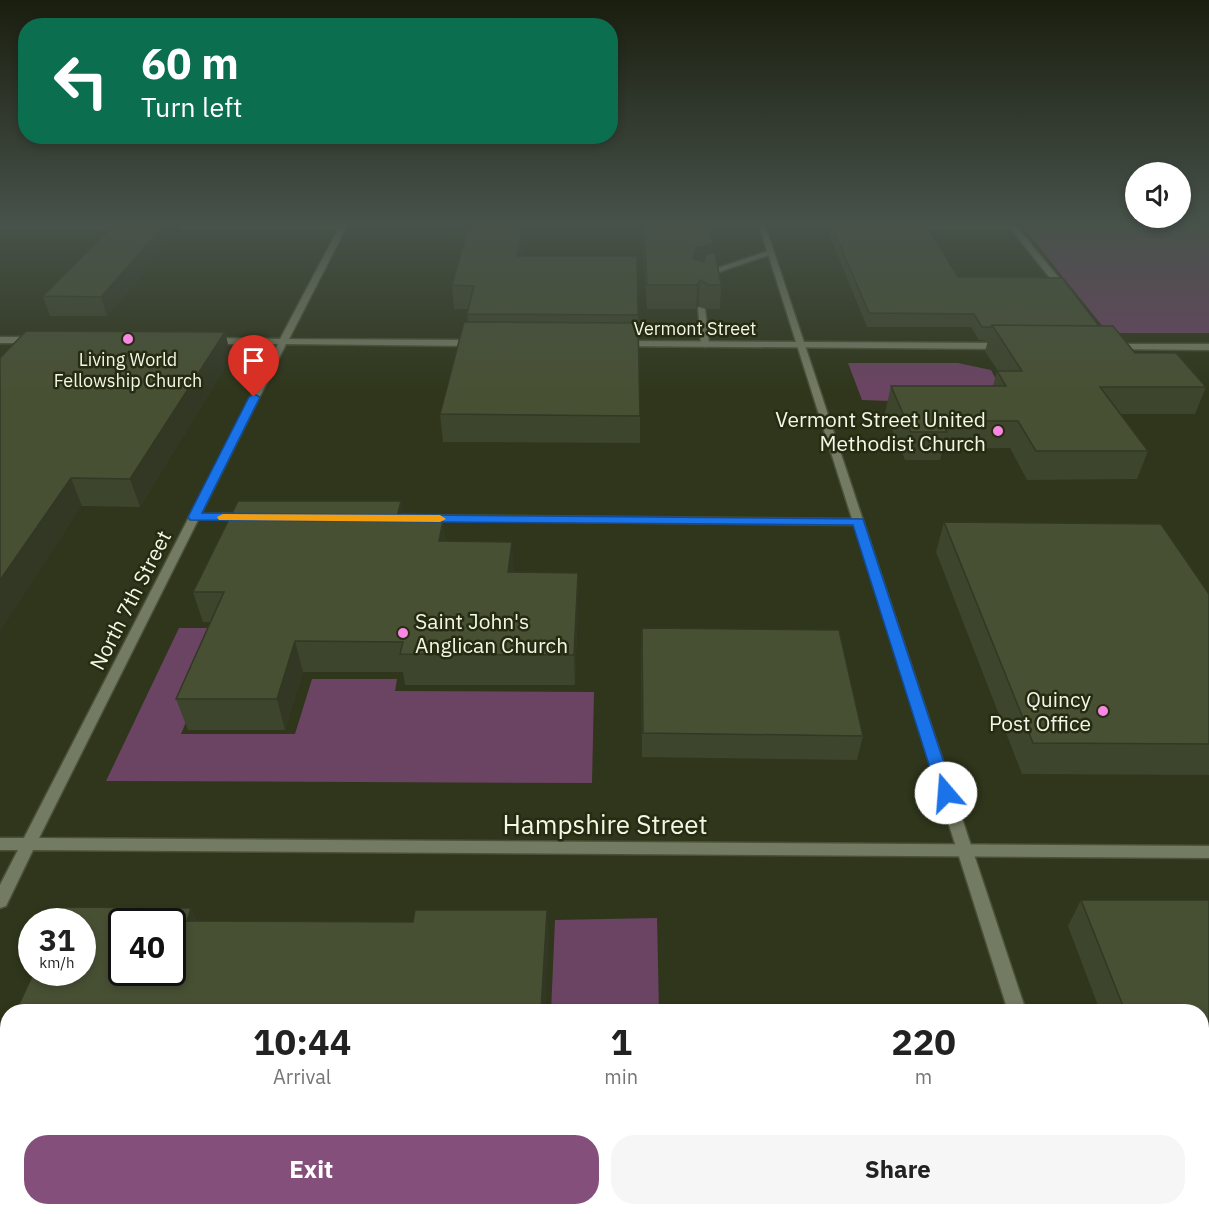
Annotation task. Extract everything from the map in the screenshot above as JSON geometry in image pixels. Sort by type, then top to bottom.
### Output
[{"type":"street","name":"North 7th Street","points":[[0,901],[316,279]]},
{"type":"street","points":[[779,279],[1015,1004]]},
{"type":"street","points":[[1055,279],[1073,301]]},
{"type":"street","points":[[701,309],[705,344]]},
{"type":"street","points":[[1103,337],[1111,346]]},
{"type":"street","points":[[0,340],[47,340]]},
{"type":"street","points":[[200,341],[482,343]]},
{"type":"street","name":"Vermont Street","points":[[611,344],[1016,346]]},
{"type":"street","points":[[1099,346],[1209,347]]},
{"type":"street","points":[[194,517],[256,518]]},
{"type":"street","points":[[374,518],[858,522]]},
{"type":"street","name":"Hampshire Street","points":[[0,844],[1209,852]]},
{"type":"shaded area","points":[[1064,279],[1209,279],[1209,333],[1108,333]]},
{"type":"shaded area","points":[[848,363],[958,363],[991,370],[1000,387],[890,401],[862,400]]},
{"type":"shaded area","points":[[179,628],[225,628],[181,734],[295,734],[312,679],[397,679],[395,691],[594,692],[592,783],[106,781]]},
{"type":"shaded area","points":[[657,918],[659,1004],[551,1004],[555,920]]},
{"type":"building","points":[[60,279],[117,279],[101,297],[43,296]]},
{"type":"building","points":[[454,279],[637,279],[638,315],[467,314],[474,286],[452,285]]},
{"type":"building","points":[[647,279],[720,279],[721,285],[709,285],[700,280],[697,285],[647,285]]},
{"type":"building","points":[[854,279],[1063,279],[1099,326],[992,325],[982,327],[974,314],[869,313]]},
{"type":"building","points":[[464,322],[638,323],[640,416],[440,414]]},
{"type":"building","points":[[992,325],[1113,326],[1135,353],[1176,353],[1206,387],[1100,387],[1148,451],[1036,451],[1018,421],[941,421],[947,432],[911,432],[891,386],[1006,386],[997,371],[1022,371]]},
{"type":"building","points":[[26,331],[225,332],[130,479],[71,478],[0,580],[0,358]]},
{"type":"building","name":"Saint John's Anglican Church","points":[[238,501],[401,501],[396,521],[443,521],[439,541],[512,542],[508,572],[578,573],[574,655],[400,654],[403,642],[295,641],[277,699],[176,699],[224,592],[193,592]]},
{"type":"building","name":"Quincy Post Office","points":[[944,522],[1161,524],[1209,594],[1209,744],[1033,743]]},
{"type":"building","points":[[642,628],[839,630],[863,736],[643,733]]},
{"type":"building","points":[[1081,900],[1209,900],[1209,1004],[1122,1004]]},
{"type":"building","points":[[64,907],[191,908],[187,921],[413,922],[415,910],[547,910],[541,1004],[19,1004],[28,986],[96,986],[96,908]]},
{"type":"slow traffic","points":[[223,517],[440,519]]},
{"type":"place","name":"Living World Fellowship Church","points":[[128,339]]},
{"type":"place","name":"Vermont Street United Methodist Church","points":[[998,431]]},
{"type":"place","name":"Saint John's Anglican Church","points":[[403,633]]},
{"type":"place","name":"Quincy Post Office","points":[[1103,711]]},
{"type":"route","points":[[254,397],[194,517],[858,522],[946,793]]}]
